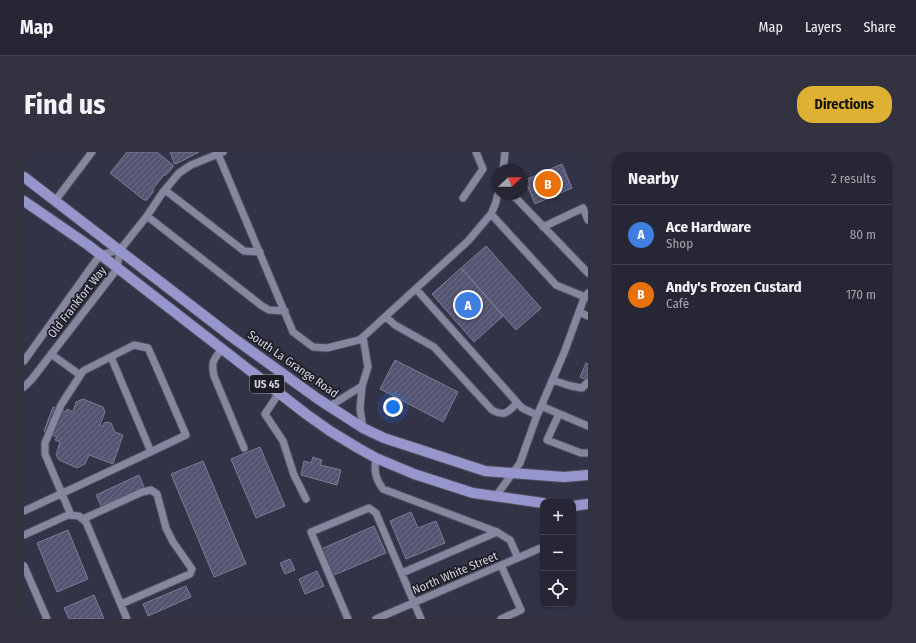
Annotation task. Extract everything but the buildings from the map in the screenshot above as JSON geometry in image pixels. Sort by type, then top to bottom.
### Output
[{"type":"main road","name":"South La Grange Road","points":[[24,177],[232,337],[318,399],[363,428],[391,440],[485,471],[564,477],[588,475]]},
{"type":"main road","name":"US 45","points":[[24,201],[88,245],[117,269],[330,431],[376,458],[414,474],[473,493],[540,503]]},
{"type":"main road","points":[[576,506],[588,504]]},
{"type":"street","points":[[55,201],[92,152]]},
{"type":"street","points":[[462,198],[483,169],[476,152]]},
{"type":"street","points":[[504,164],[505,152]]},
{"type":"street","points":[[120,250],[179,173],[191,165],[220,153],[294,332],[313,347],[327,348],[359,340],[386,317],[468,241],[491,214],[496,200]]},
{"type":"street","points":[[165,190],[244,251],[260,252]]},
{"type":"street","points":[[518,200],[587,270]]},
{"type":"street","points":[[543,227],[583,208],[588,220]]},
{"type":"street","points":[[491,214],[556,285],[586,295],[564,353],[537,415],[520,463],[496,496]]},
{"type":"street","points":[[147,216],[262,306],[269,310],[285,311]]},
{"type":"street","name":"Old Frankfort Way","points":[[24,362],[100,255],[120,250],[117,269],[32,379],[24,387]]},
{"type":"street","points":[[416,289],[517,403],[528,412],[537,415]]},
{"type":"street","points":[[579,312],[588,316]]},
{"type":"street","points":[[386,317],[395,326],[434,347],[492,410],[498,413],[508,412],[517,403]]},
{"type":"street","points":[[363,337],[368,367],[362,386],[360,409],[363,428]]},
{"type":"street","points":[[24,511],[62,494],[186,435],[148,348],[134,345],[83,371],[61,405],[45,443],[45,454],[62,494],[71,515]]},
{"type":"street","points":[[222,349],[214,359],[212,367],[214,376],[244,448]]},
{"type":"street","points":[[51,354],[80,375]]},
{"type":"street","points":[[111,357],[151,452]]},
{"type":"street","points":[[552,380],[582,388],[588,382]]},
{"type":"street","points":[[330,406],[362,386]]},
{"type":"street","points":[[279,393],[266,414],[283,441],[294,475],[306,500]]},
{"type":"street","points":[[541,406],[588,426]]},
{"type":"street","points":[[559,414],[547,440],[581,453],[588,453]]},
{"type":"street","points":[[376,458],[374,470],[375,476],[383,489],[498,532],[510,540],[518,558]]},
{"type":"street","points":[[83,519],[142,492],[151,490],[157,494],[166,528],[173,542],[192,569],[190,574],[121,604]]},
{"type":"street","points":[[348,619],[311,532],[369,508],[376,513],[421,619]]},
{"type":"street","points":[[24,535],[68,515],[79,516],[83,519],[86,522],[127,619]]},
{"type":"street","points":[[402,573],[498,532]]},
{"type":"street","name":"North White Street","points":[[376,619],[540,549]]},
{"type":"street","points":[[501,619],[521,610],[502,565]]},
{"type":"street","points":[[25,571],[47,619]]},
{"type":"place","name":"Andy's Frozen Custard","points":[[548,184]]},
{"type":"place","name":"Ace Hardware","points":[[468,305]]}]
